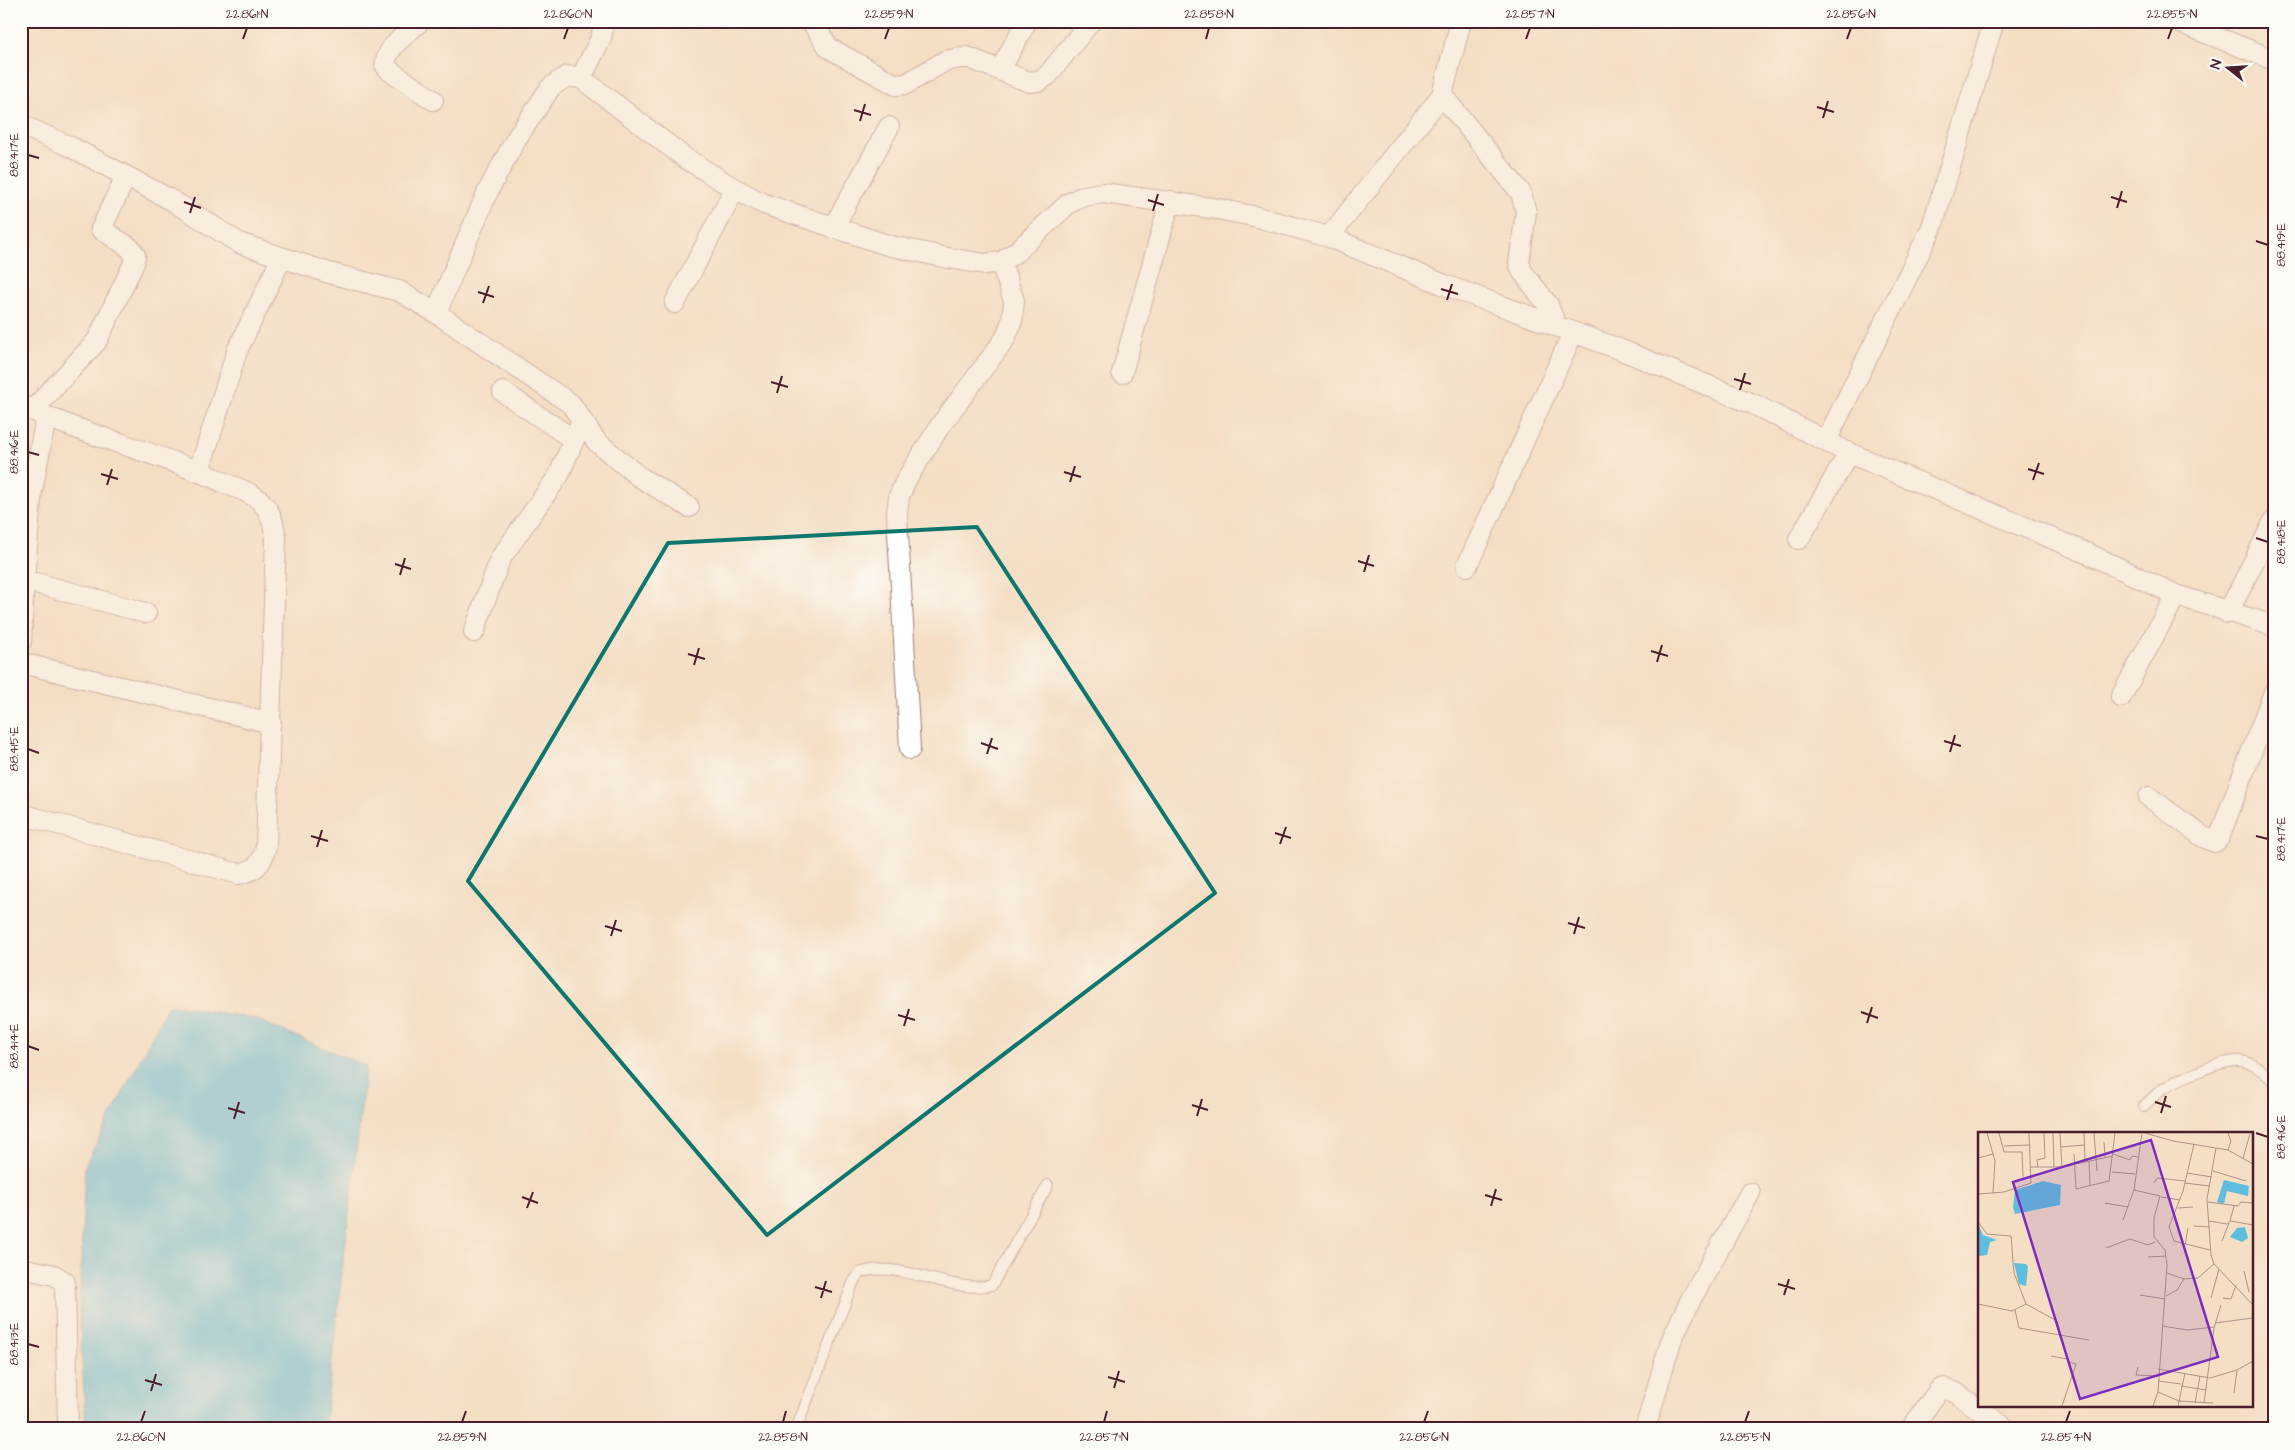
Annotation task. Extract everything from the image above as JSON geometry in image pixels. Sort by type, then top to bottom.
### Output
[{"type":"street","points":[[420,21],[390,51],[385,65],[390,71],[433,100]]},
{"type":"street","points":[[581,78],[601,38],[604,21]]},
{"type":"street","points":[[811,21],[829,48],[896,85],[906,84],[945,61],[967,57],[1029,82],[1039,82],[1048,75],[1092,21]]},
{"type":"street","points":[[1000,70],[1027,21]]},
{"type":"street","points":[[1329,237],[1442,95],[1461,21]]},
{"type":"street","points":[[1826,441],[1932,227],[1994,21]]},
{"type":"street","points":[[2176,21],[2274,60]]},
{"type":"street","points":[[436,313],[488,191],[516,139],[552,87],[566,76],[581,78],[685,158],[735,189],[764,204],[888,245],[948,258],[985,264],[1001,262],[1016,252],[1069,203],[1084,196],[1103,193],[1170,201],[1257,217],[1329,237],[1442,284],[1661,365],[1754,404],[1849,453],[2089,554],[2176,595],[2274,626]]},
{"type":"street","points":[[1442,95],[1521,194],[1526,212],[1519,263],[1522,272],[1565,329]]},
{"type":"street","points":[[21,125],[72,147],[173,201],[239,243],[281,259],[399,291],[436,313],[571,404],[596,441],[638,476],[689,507]]},
{"type":"street","points":[[833,228],[889,127]]},
{"type":"street","points":[[21,641],[22,579],[33,411],[97,341],[134,263],[135,254],[130,248],[102,230],[126,176]]},
{"type":"street","points":[[675,303],[735,189]]},
{"type":"street","points":[[1122,373],[1170,201]]},
{"type":"street","points":[[199,470],[237,351],[281,259]]},
{"type":"street","points":[[910,748],[898,514],[899,496],[906,480],[940,426],[1005,339],[1012,321],[1014,302],[1001,262]]},
{"type":"street","points":[[1467,566],[1565,329]]},
{"type":"street","points":[[503,392],[574,440]]},
{"type":"street","points":[[21,814],[239,874],[251,871],[262,862],[266,847],[276,538],[273,522],[265,506],[253,496],[199,470],[33,411]]},
{"type":"street","points":[[474,632],[500,559],[553,484],[582,420]]},
{"type":"street","points":[[1799,539],[1849,453]]},
{"type":"street","points":[[2228,613],[2274,521]]},
{"type":"street","points":[[22,579],[146,613]]},
{"type":"street","points":[[2121,697],[2176,595]]},
{"type":"street","points":[[21,663],[271,723]]},
{"type":"street","points":[[2149,797],[2203,837],[2215,842],[2219,838],[2274,692]]},
{"type":"street","points":[[1645,1429],[1670,1341],[1690,1299],[1750,1193]]},
{"type":"street","points":[[21,1268],[54,1275],[65,1282],[68,1429]]},
{"type":"street","points":[[1911,1429],[1939,1390],[1944,1388],[1956,1393],[2007,1429]]},
{"type":"lane","points":[[2144,1106],[2161,1090],[2181,1079],[2230,1062],[2241,1061],[2250,1064],[2274,1081]]},
{"type":"lane","points":[[796,1429],[853,1283],[859,1273],[879,1268],[972,1286],[992,1285],[1048,1184]]},
{"type":"highlighted area","points":[[977,527],[1215,893],[767,1235],[468,881],[668,543]]},
{"type":"water","points":[[169,1004],[255,1019],[366,1066],[324,1429],[86,1429],[79,1310],[85,1166]]}]
